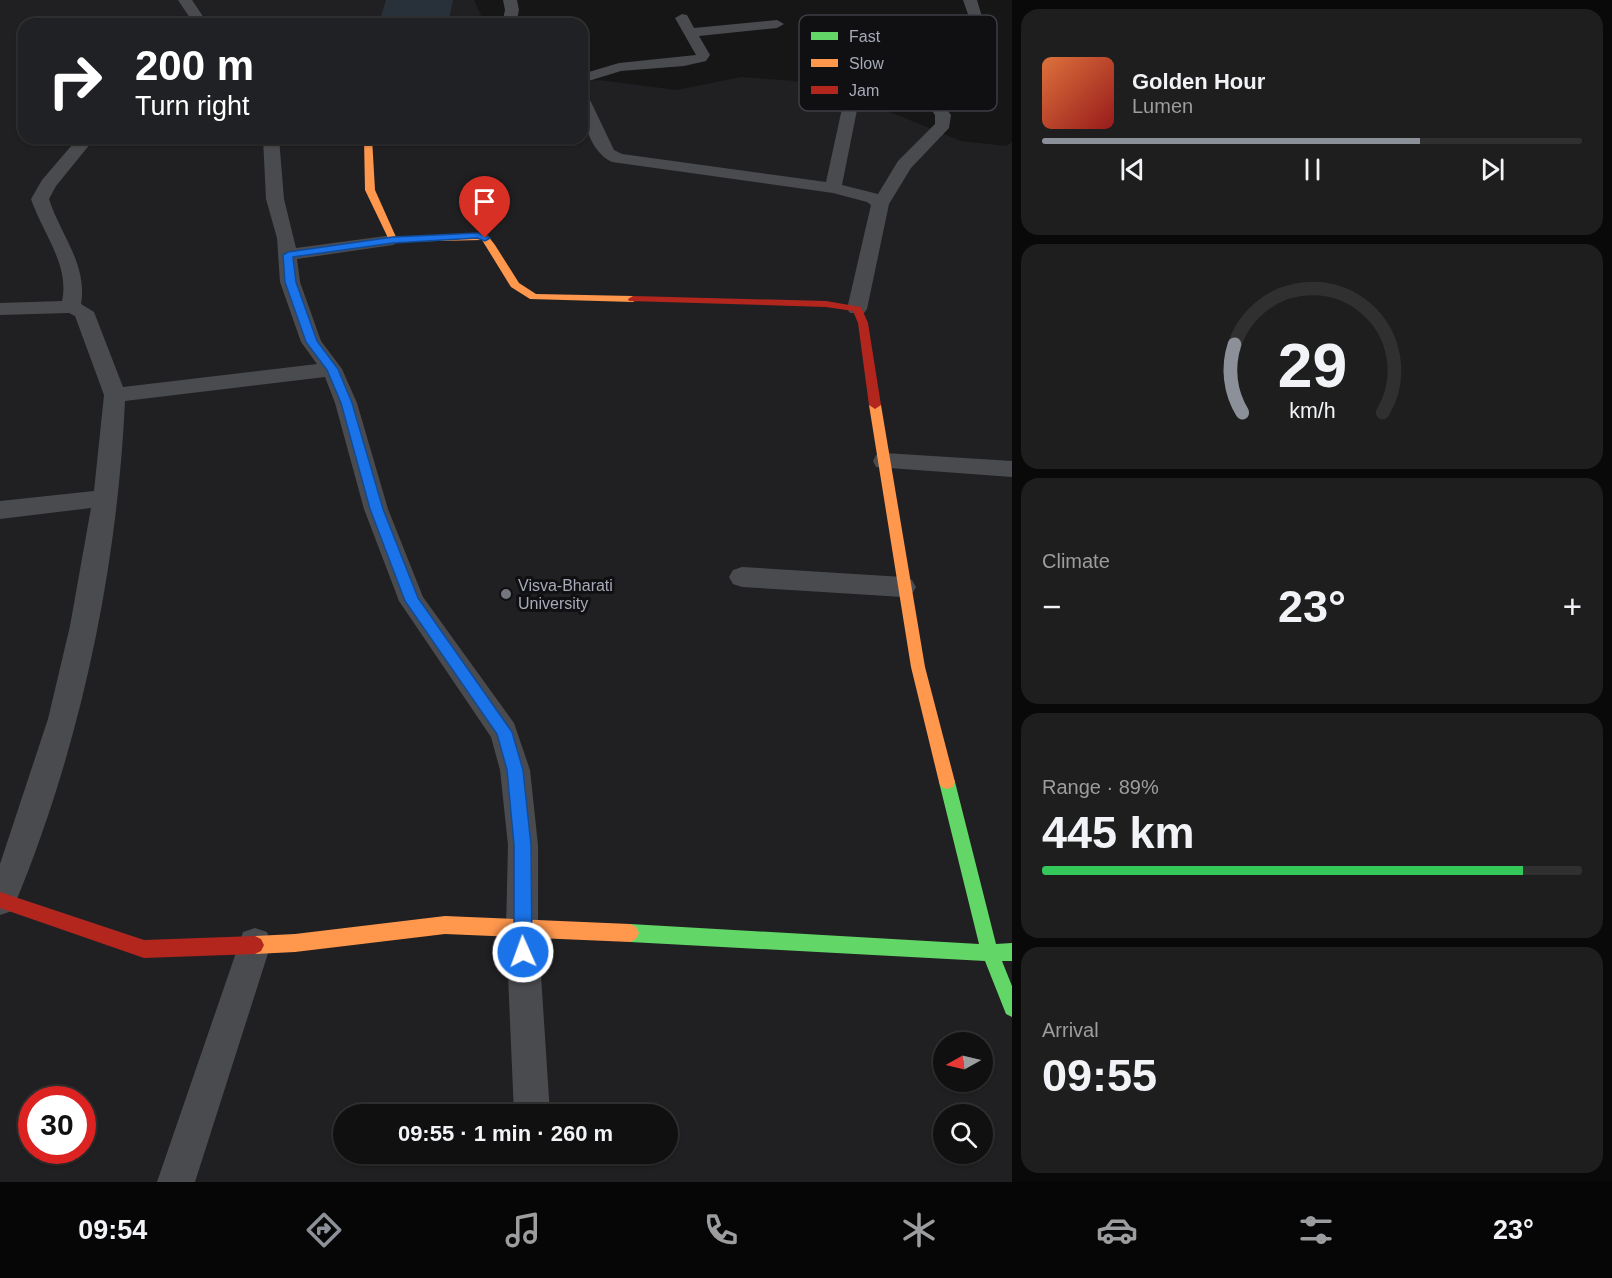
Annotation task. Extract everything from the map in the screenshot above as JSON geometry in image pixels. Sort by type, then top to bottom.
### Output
[{"type":"street","points":[[185,0],[197,18]]},
{"type":"street","points":[[510,0],[512,10],[510,18]]},
{"type":"street","points":[[970,0],[974,15]]},
{"type":"street","points":[[588,77],[619,67],[684,62],[701,58],[703,55],[699,44],[682,18]]},
{"type":"street","points":[[692,33],[777,24]]},
{"type":"street","points":[[833,188],[848,111]]},
{"type":"street","points":[[941,111],[944,115],[943,125],[939,132],[904,165],[880,204],[857,309],[863,323],[903,587],[918,667],[990,953],[1012,1008]]},
{"type":"street","points":[[588,113],[607,153],[618,158],[833,188],[873,198],[880,204]]},
{"type":"street","points":[[71,307],[74,276],[44,214],[40,199],[48,184],[82,144]]},
{"type":"street","points":[[271,144],[275,199],[286,238],[290,282],[311,342],[332,369],[346,403],[376,509],[412,601],[504,732],[515,770],[523,845],[522,929],[531,1104]]},
{"type":"street","points":[[368,144],[370,190],[393,240]]},
{"type":"street","points":[[288,255],[393,240],[478,236],[485,238],[508,280],[518,291],[534,297],[826,304],[857,309]]},
{"type":"street","points":[[0,309],[71,307],[84,312],[114,395],[113,437],[92,584],[63,722],[27,839],[0,900],[144,949],[295,943],[445,925],[726,937],[990,953],[1012,952]]},
{"type":"street","points":[[114,395],[332,369]]},
{"type":"street","points":[[884,461],[1012,469]]},
{"type":"street","points":[[0,510],[104,498]]},
{"type":"street","points":[[742,577],[903,587]]},
{"type":"street","points":[[176,1182],[255,944]]},
{"type":"shaded area","name":"Visva-Bharati University","points":[[0,0],[474,0],[482,18],[18,18],[18,144],[588,144],[588,81],[677,90],[741,77],[799,81],[799,111],[888,111],[961,141],[1006,146],[1012,142],[1012,1182],[0,1182]]},
{"type":"shaded area","points":[[386,0],[453,0],[449,18],[381,18]]},
{"type":"traffic: fast","points":[[947,782],[990,953],[1012,952]]},
{"type":"traffic: fast","points":[[630,933],[990,953],[1012,1008]]},
{"type":"traffic: slow","points":[[368,144],[370,190],[393,240],[479,236],[485,238],[492,247],[515,285],[534,297],[633,299]]},
{"type":"traffic: slow","points":[[875,405],[918,667],[947,782]]},
{"type":"traffic: slow","points":[[255,945],[295,943],[445,925],[630,933]]},
{"type":"traffic: jam","points":[[633,299],[826,304],[857,309],[863,323],[875,405]]},
{"type":"traffic: jam","points":[[0,900],[144,949],[255,945]]},
{"type":"place","name":"Visva-Bharati University","points":[[506,594]]},
{"type":"route","points":[[485,238],[462,236],[393,240],[288,255],[290,282],[311,342],[332,369],[346,403],[376,509],[412,601],[504,732],[515,770],[523,845],[523,952]]}]
